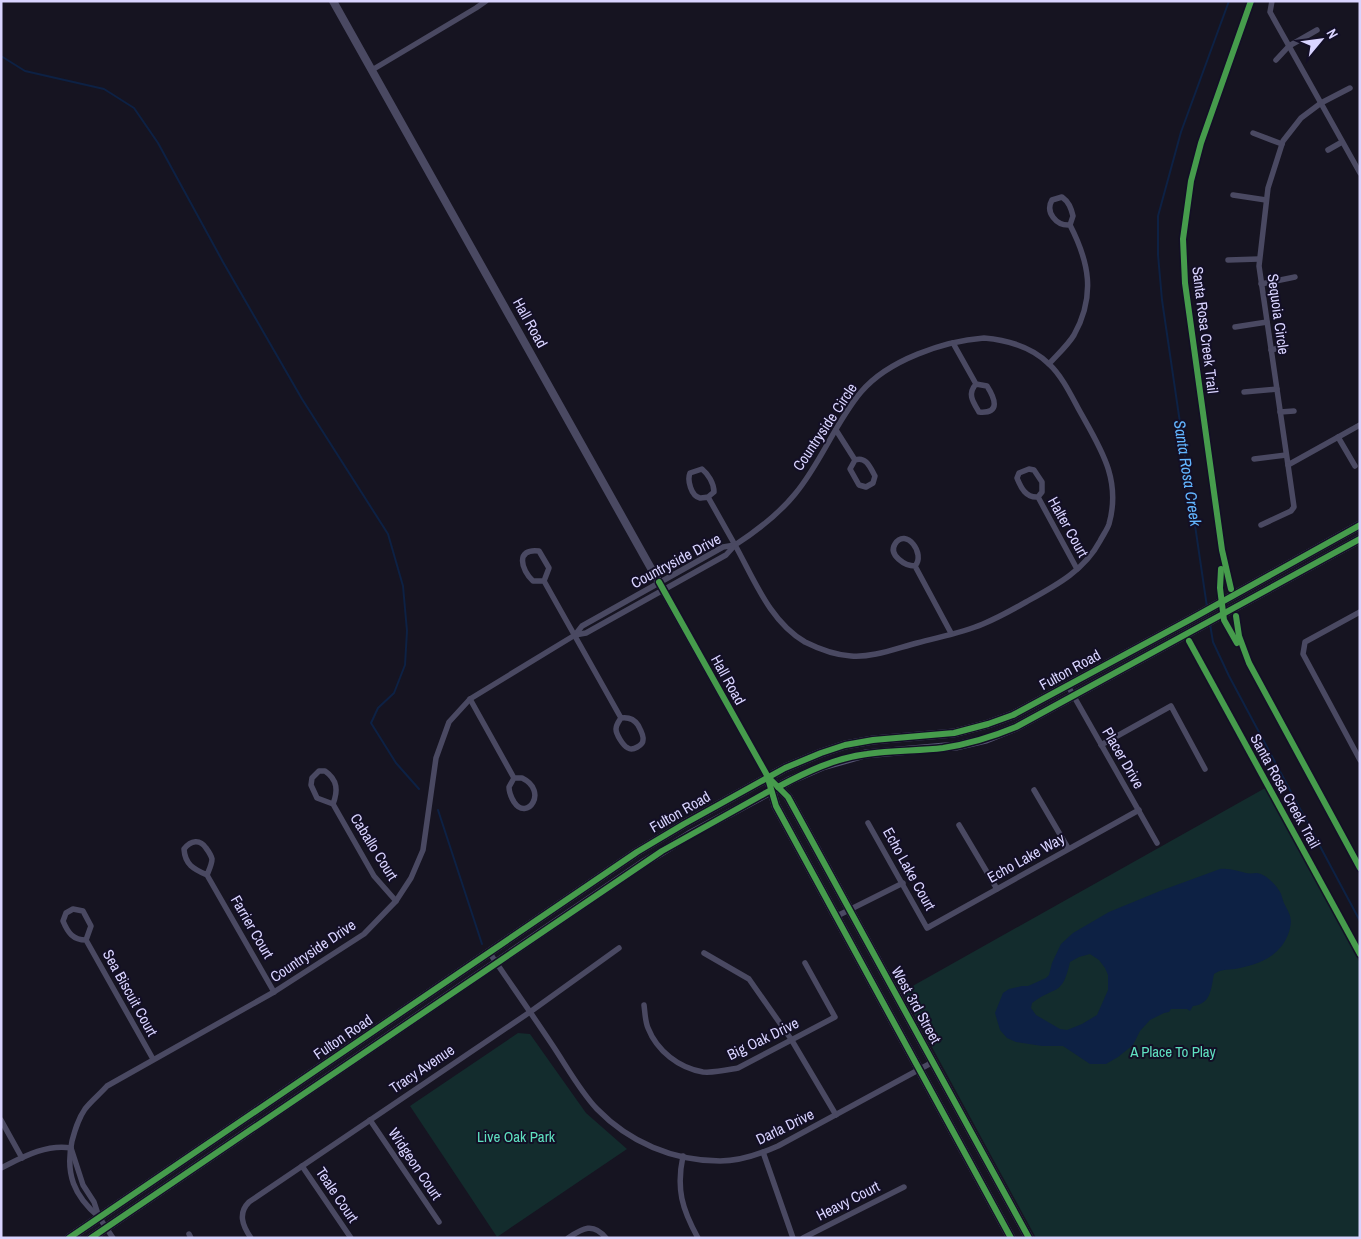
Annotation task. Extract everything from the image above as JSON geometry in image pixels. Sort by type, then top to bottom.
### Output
[{"type":"main road","name":"Fulton Road","points":[[69,1238],[649,845],[768,777],[802,760],[845,745],[886,739],[945,735],[988,724],[1024,710],[1360,525]]},
{"type":"main road","name":"Fulton Road","points":[[91,1238],[662,851],[774,789],[813,769],[854,756],[887,751],[942,748],[986,739],[1030,721],[1360,539]]},
{"type":"main road","name":"West 3rd Street","points":[[768,777],[774,789],[776,806],[1011,1238]]},
{"type":"main road","name":"West 3rd Street","points":[[774,789],[788,798],[1028,1238]]},
{"type":"street","name":"Hall Road","points":[[333,1],[768,777]]},
{"type":"street","points":[[372,70],[486,1]]},
{"type":"street","points":[[1272,1],[1270,12],[1342,142],[1357,161],[1360,174]]},
{"type":"street","points":[[1276,60],[1289,46],[1317,30]]},
{"type":"street","name":"Sequoia Circle","points":[[1261,525],[1291,511],[1294,507],[1259,266],[1268,188],[1282,144],[1301,118],[1320,103],[1350,88]]},
{"type":"street","points":[[1253,133],[1282,144]]},
{"type":"street","points":[[1328,150],[1342,142]]},
{"type":"street","points":[[1233,195],[1266,200]]},
{"type":"street","points":[[1062,197],[1067,201],[1074,216],[1070,225],[1063,226],[1056,222],[1050,212],[1049,205],[1052,200],[1062,197]]},
{"type":"street","points":[[1049,364],[1074,336],[1085,307],[1087,275],[1085,260],[1070,225]]},
{"type":"street","points":[[1228,260],[1260,259]]},
{"type":"street","points":[[1261,284],[1295,277]]},
{"type":"street","points":[[1235,327],[1267,322]]},
{"type":"street","name":"Countryside Circle","points":[[975,339],[1004,340],[1035,354],[1049,364],[1066,386],[1106,459],[1112,484],[1112,509],[1108,526],[1087,562],[1060,584],[982,624],[864,656],[852,657],[834,654],[818,648],[796,636],[784,626],[772,612],[735,545],[771,519],[797,492],[862,391],[890,368],[914,356],[953,343],[975,339]]},
{"type":"street","points":[[953,343],[976,384]]},
{"type":"street","points":[[1271,350],[1287,346]]},
{"type":"street","points":[[976,384],[987,386],[995,399],[992,409],[979,412],[970,394],[971,388],[976,384]]},
{"type":"street","points":[[1244,392],[1277,389]]},
{"type":"street","points":[[1280,412],[1294,411]]},
{"type":"street","points":[[1288,464],[1360,425]]},
{"type":"street","points":[[836,430],[855,460]]},
{"type":"street","points":[[1338,437],[1355,466]]},
{"type":"street","points":[[1254,459],[1286,455]]},
{"type":"street","points":[[860,458],[865,460],[875,476],[873,483],[866,487],[859,486],[850,469],[855,460],[860,458]]},
{"type":"street","points":[[702,469],[706,472],[714,487],[714,492],[708,497],[700,498],[696,496],[689,485],[688,478],[690,473],[702,469]]},
{"type":"street","name":"Halter Court","points":[[1029,469],[1034,470],[1043,486],[1042,492],[1038,497],[1026,495],[1017,478],[1019,473],[1029,469]]},
{"type":"street","points":[[708,497],[735,545]]},
{"type":"street","name":"Halter Court","points":[[1038,497],[1077,569]]},
{"type":"street","points":[[901,538],[910,540],[920,555],[919,562],[915,566],[908,566],[902,563],[895,552],[896,542],[901,538]]},
{"type":"street","name":"Countryside Drive","points":[[575,636],[582,626],[659,582],[723,547],[735,545]]},
{"type":"street","name":"Countryside Drive","points":[[100,1217],[88,1207],[76,1189],[69,1168],[69,1158],[76,1126],[85,1109],[107,1086],[274,992],[364,934],[396,901],[411,878],[424,850],[436,758],[449,722],[470,699],[575,636],[586,633],[726,555],[735,545]]},
{"type":"street","points":[[539,551],[546,561],[549,568],[544,581],[533,581],[529,577],[522,562],[523,557],[528,552],[539,551]]},
{"type":"street","points":[[915,566],[951,633]]},
{"type":"street","points":[[544,581],[621,718]]},
{"type":"street","points":[[1360,612],[1305,642],[1303,654],[1360,760]]},
{"type":"street","name":"Placer Drive","points":[[1068,686],[1157,843]]},
{"type":"street","points":[[470,699],[514,778]]},
{"type":"street","points":[[1101,745],[1171,706],[1205,769]]},
{"type":"street","points":[[621,718],[632,720],[638,726],[644,739],[638,747],[628,748],[620,739],[616,728],[621,718]]},
{"type":"street","name":"Caballo Court","points":[[333,804],[337,788],[334,781],[325,771],[319,771],[312,778],[311,785],[317,798],[333,804],[374,876],[396,901]]},
{"type":"street","points":[[514,778],[522,778],[531,785],[536,796],[532,806],[525,808],[517,806],[509,792],[514,778]]},
{"type":"street","points":[[1034,790],[1068,848]]},
{"type":"street","name":"Echo Lake Way","points":[[927,928],[1139,810]]},
{"type":"street","name":"Echo Lake Court","points":[[868,823],[927,928]]},
{"type":"street","points":[[960,825],[997,888]]},
{"type":"street","name":"Farrier Court","points":[[207,875],[211,855],[203,844],[199,841],[194,841],[184,849],[189,865],[193,869],[207,875],[274,992]]},
{"type":"street","points":[[837,916],[903,883]]},
{"type":"street","name":"Sea Biscuit Court","points":[[86,940],[80,940],[70,935],[63,921],[66,913],[73,909],[82,911],[90,926],[86,940],[153,1059]]},
{"type":"street","name":"Tracy Avenue","points":[[251,1238],[243,1224],[242,1213],[249,1202],[530,1012],[619,948]]},
{"type":"street","name":"Darla Drive","points":[[489,952],[588,1097],[607,1118],[631,1137],[646,1145],[683,1156],[720,1161],[763,1152],[836,1116],[933,1062]]},
{"type":"street","points":[[704,953],[749,979],[791,1039],[836,1116]]},
{"type":"street","name":"Big Oak Drive","points":[[644,1005],[648,1028],[659,1048],[672,1060],[704,1072],[720,1072],[738,1068],[835,1017],[805,963]]},
{"type":"street","points":[[1,1120],[22,1158]]},
{"type":"street","name":"Widgeon Court","points":[[370,1120],[439,1222]]},
{"type":"street","points":[[1,1168],[47,1148],[71,1148],[83,1185],[113,1238]]},
{"type":"street","points":[[763,1152],[793,1238]]},
{"type":"street","points":[[683,1156],[680,1178],[682,1201],[687,1217],[698,1238]]},
{"type":"street","name":"Teale Court","points":[[302,1166],[351,1238]]},
{"type":"street","points":[[76,1189],[83,1185]]},
{"type":"street","name":"Heavy Court","points":[[803,1238],[904,1187]]},
{"type":"street","points":[[568,1238],[583,1229],[592,1228],[597,1229],[606,1238]]},
{"type":"green space","name":"A Place To Play","points":[[1267,787],[1360,963],[1360,1238],[1036,1238],[902,992]]},
{"type":"green space","name":"Live Oak Park","points":[[518,1033],[530,1034],[586,1113],[627,1149],[497,1237],[410,1106]]},
{"type":"water","points":[[1220,869],[1257,873],[1272,882],[1280,893],[1290,917],[1289,932],[1281,947],[1261,962],[1235,969],[1222,970],[1214,974],[1207,999],[1199,1005],[1193,1006],[1190,1011],[1187,1009],[1171,1009],[1169,1012],[1150,1020],[1140,1031],[1133,1045],[1106,1064],[1090,1064],[1063,1046],[1042,1046],[1016,1042],[1007,1038],[1000,1030],[995,1013],[1003,993],[1009,989],[1028,986],[1046,978],[1049,975],[1052,963],[1061,944],[1073,933],[1109,912]],"holes":[[[1090,954],[1099,960],[1108,975],[1108,990],[1097,1015],[1067,1030],[1060,1029],[1036,1015],[1031,1008],[1032,1003],[1061,986],[1070,962]]]},
{"type":"waterway","name":"Santa Rosa Creek","points":[[1207,607],[1162,300],[1158,255],[1158,216],[1181,132],[1229,1]]},
{"type":"waterway","points":[[1,56],[25,71],[104,89],[134,108],[158,143],[223,262],[302,399],[388,534],[403,586],[407,631],[405,665],[394,693],[378,708],[371,723],[396,763],[419,789]]},
{"type":"waterway","name":"Santa Rosa Creek","points":[[1210,624],[1213,642],[1229,676],[1360,921]]},
{"type":"waterway","points":[[438,810],[482,944]]},
{"type":"cycle path","name":"Santa Rosa Creek Trail","points":[[1231,589],[1222,550],[1185,283],[1183,239],[1191,181],[1201,143],[1251,1]]},
{"type":"cycle path","points":[[69,1238],[637,852],[785,768],[845,745],[873,740],[954,733],[1013,715],[1360,525]]},
{"type":"cycle path","points":[[778,787],[832,762],[855,756],[953,746],[980,740],[1016,727],[1360,539]]},
{"type":"cycle path","points":[[1221,569],[1220,588],[1224,620],[1237,643]]},
{"type":"cycle path","points":[[659,582],[768,777],[788,797],[1029,1238]]},
{"type":"cycle path","points":[[1236,616],[1239,636],[1249,663],[1360,868]]},
{"type":"cycle path","name":"Santa Rosa Creek Trail","points":[[1189,641],[1360,954]]},
{"type":"cycle path","points":[[769,782],[776,806],[1011,1238]]},
{"type":"cycle path","points":[[91,1238],[662,851],[771,790]]}]
